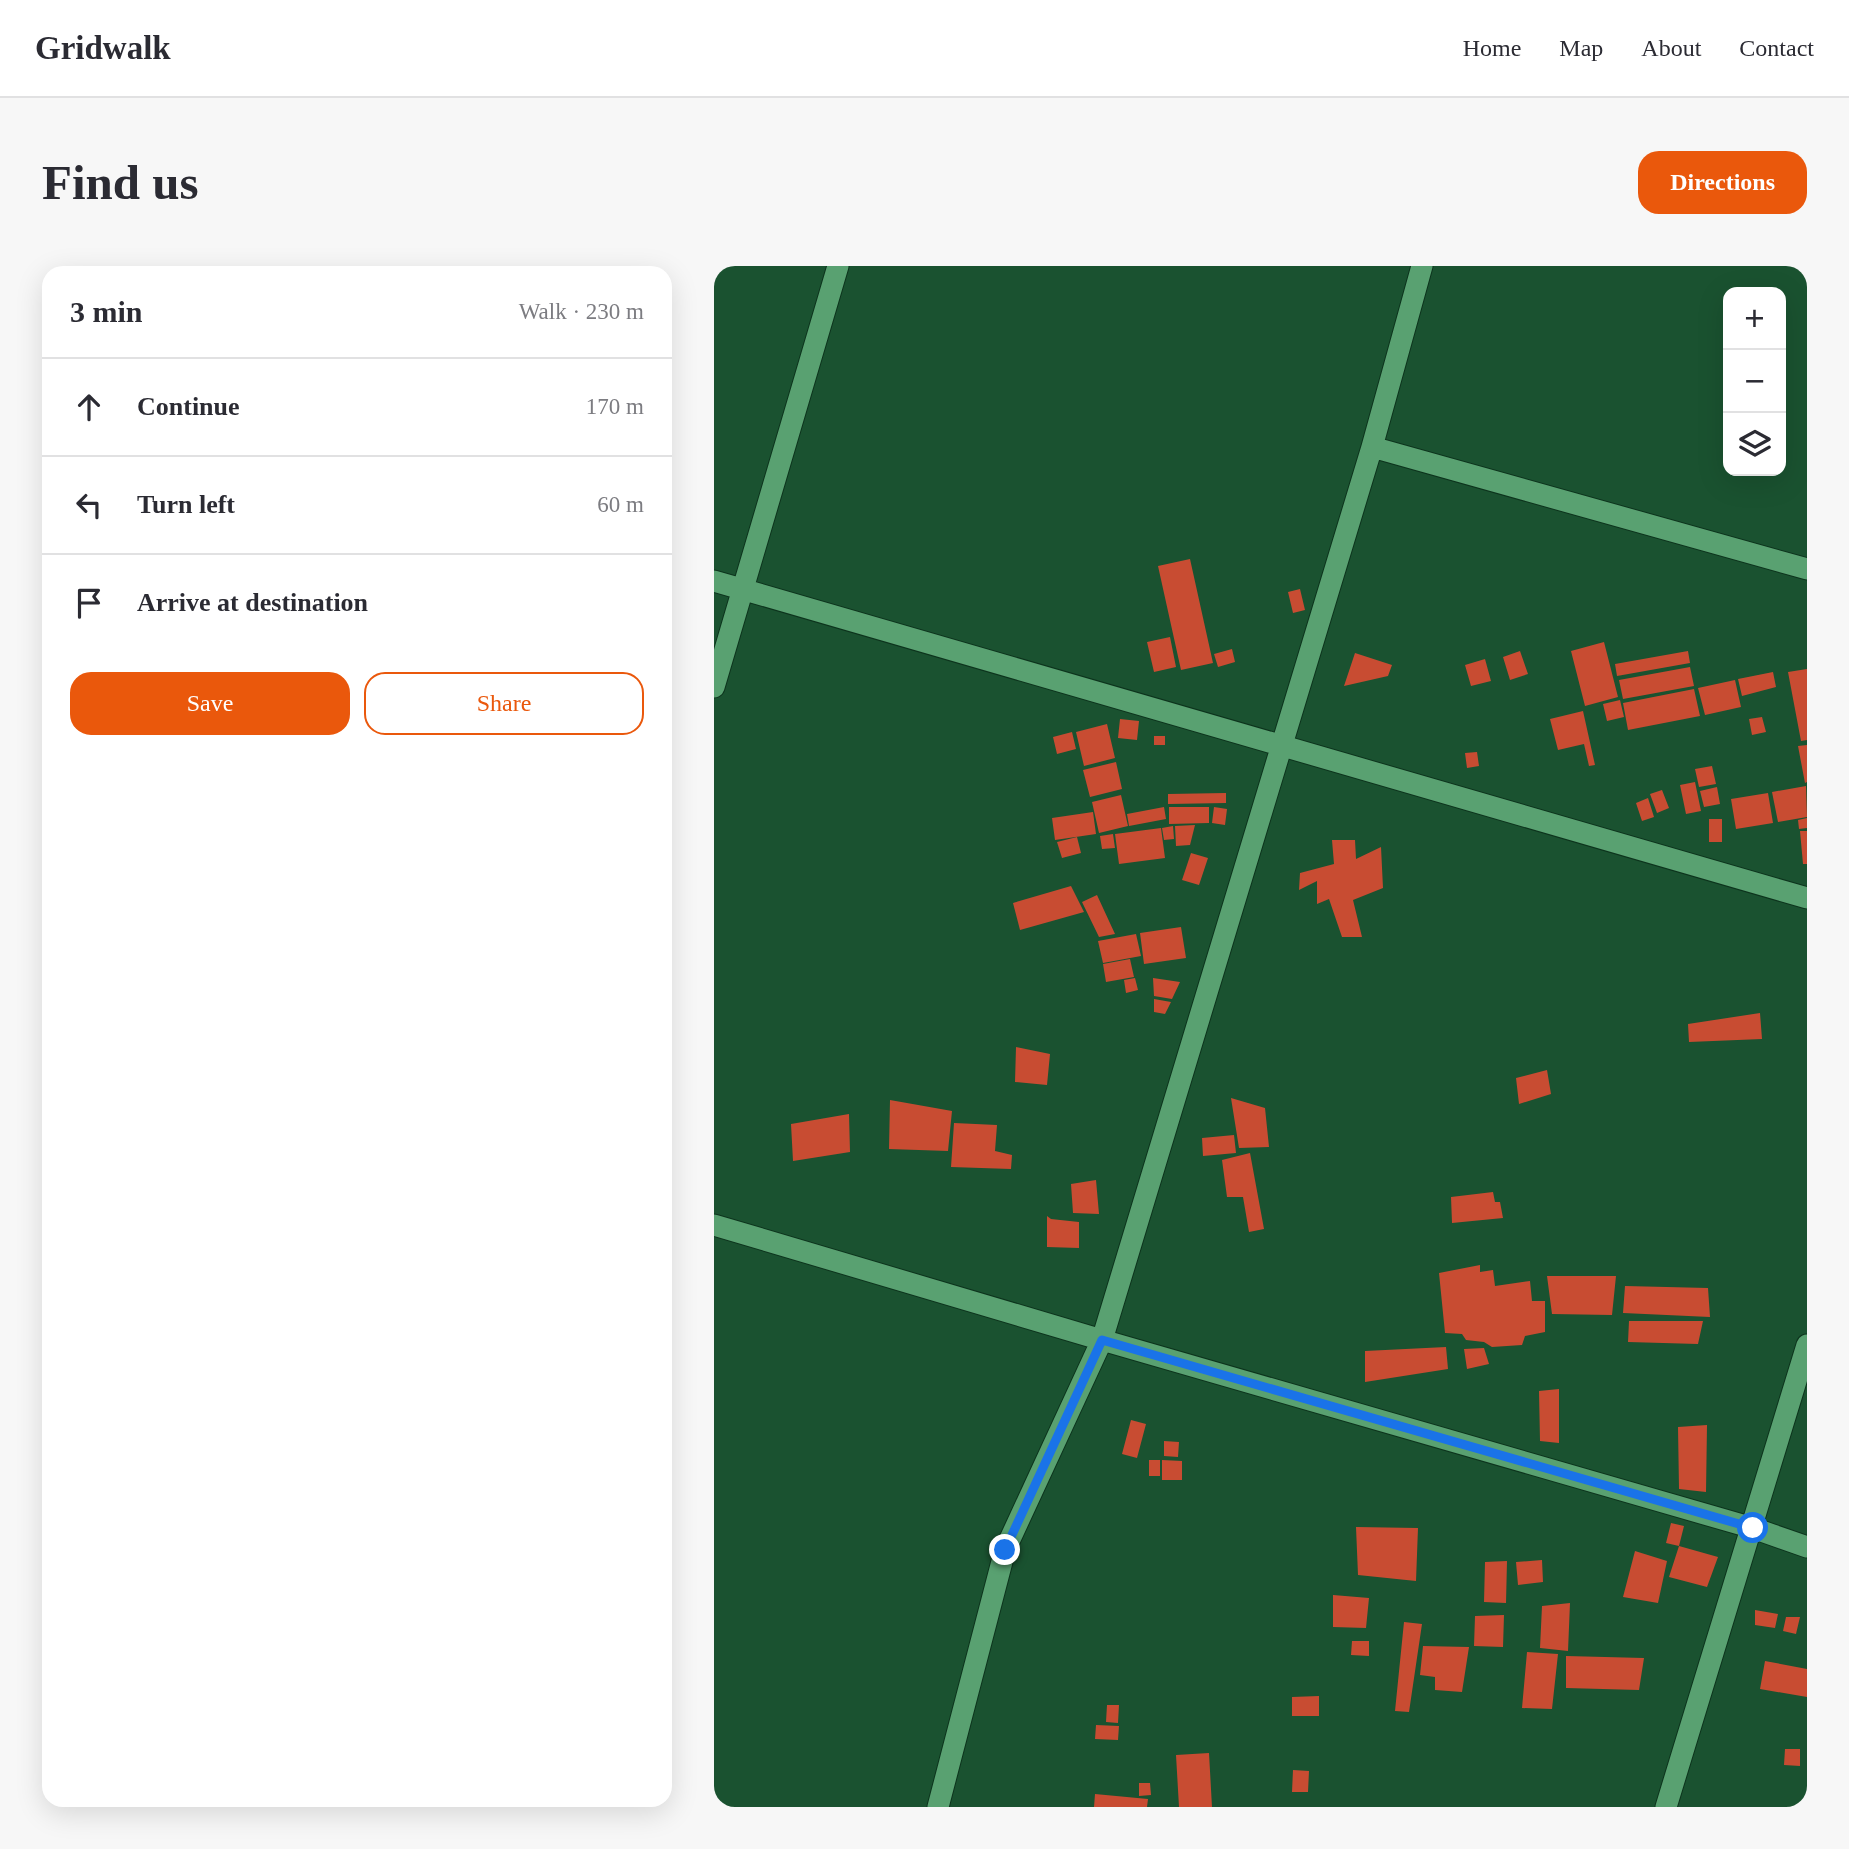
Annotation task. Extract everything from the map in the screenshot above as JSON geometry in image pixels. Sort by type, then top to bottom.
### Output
[{"type":"street","points":[[714,687],[838,266]]},
{"type":"street","points":[[938,1807],[1005,1550],[1102,1340],[1372,447],[1422,266]]},
{"type":"street","points":[[1372,447],[1807,569]]},
{"type":"street","points":[[714,581],[1807,898]]},
{"type":"street","points":[[714,1225],[1753,1528],[1807,1547]]},
{"type":"street","points":[[1667,1807],[1807,1345]]},
{"type":"building","points":[[1190,559],[1213,663],[1181,670],[1158,566]]},
{"type":"building","points":[[1300,589],[1305,610],[1293,613],[1288,592]]},
{"type":"building","points":[[1170,637],[1176,667],[1154,672],[1147,642]]},
{"type":"building","points":[[1604,642],[1618,697],[1585,706],[1571,651]]},
{"type":"building","points":[[1232,649],[1235,662],[1218,667],[1214,654]]},
{"type":"building","points":[[1520,651],[1528,674],[1510,680],[1503,657]]},
{"type":"building","points":[[1688,651],[1690,663],[1617,676],[1615,664]]},
{"type":"building","points":[[1355,653],[1392,665],[1388,676],[1344,686]]},
{"type":"building","points":[[1485,659],[1491,681],[1471,686],[1465,665]]},
{"type":"building","points":[[1690,667],[1694,686],[1623,699],[1619,680]]},
{"type":"building","points":[[1807,669],[1807,740],[1801,741],[1788,672]]},
{"type":"building","points":[[1773,672],[1776,687],[1742,696],[1738,679]]},
{"type":"building","points":[[1735,680],[1741,707],[1705,715],[1698,688]]},
{"type":"building","points":[[1694,689],[1700,716],[1628,730],[1623,703]]},
{"type":"building","points":[[1620,700],[1624,717],[1607,721],[1603,704]]},
{"type":"building","points":[[1583,711],[1595,765],[1589,766],[1584,744],[1558,750],[1550,719]]},
{"type":"building","points":[[1762,717],[1766,732],[1752,735],[1749,719]]},
{"type":"building","points":[[1120,719],[1139,721],[1137,740],[1118,738]]},
{"type":"building","points":[[1107,724],[1115,758],[1084,766],[1076,732]]},
{"type":"building","points":[[1072,732],[1076,749],[1057,754],[1053,737]]},
{"type":"building","points":[[1154,736],[1165,736],[1165,745],[1154,745]]},
{"type":"building","points":[[1807,745],[1807,782],[1805,783],[1798,746]]},
{"type":"building","points":[[1477,752],[1479,766],[1467,768],[1465,753]]},
{"type":"building","points":[[1116,762],[1122,789],[1090,797],[1083,770]]},
{"type":"building","points":[[1712,766],[1716,784],[1699,787],[1695,769]]},
{"type":"building","points":[[1695,782],[1701,811],[1686,814],[1680,785]]},
{"type":"building","points":[[1806,786],[1807,817],[1778,822],[1772,792]]},
{"type":"building","points":[[1717,787],[1720,804],[1704,807],[1700,791]]},
{"type":"building","points":[[1662,790],[1669,808],[1657,813],[1650,794]]},
{"type":"building","points":[[1226,793],[1226,803],[1168,804],[1168,794]]},
{"type":"building","points":[[1768,793],[1773,823],[1736,829],[1731,799]]},
{"type":"building","points":[[1121,795],[1128,826],[1099,833],[1092,802]]},
{"type":"building","points":[[1648,798],[1654,817],[1642,821],[1636,803]]},
{"type":"building","points":[[1164,807],[1166,819],[1129,826],[1127,814]]},
{"type":"building","points":[[1169,807],[1209,807],[1209,823],[1169,824]]},
{"type":"building","points":[[1214,807],[1227,809],[1225,825],[1212,823]]},
{"type":"building","points":[[1093,812],[1096,834],[1055,840],[1052,818]]},
{"type":"building","points":[[1807,818],[1807,828],[1799,829],[1798,820]]},
{"type":"building","points":[[1709,819],[1722,819],[1722,842],[1709,842]]},
{"type":"building","points":[[1195,825],[1190,845],[1176,846],[1175,826]]},
{"type":"building","points":[[1173,826],[1174,839],[1164,840],[1162,828]]},
{"type":"building","points":[[1161,828],[1165,858],[1119,864],[1115,834]]},
{"type":"building","points":[[1800,831],[1807,831],[1807,864],[1803,864]]},
{"type":"building","points":[[1113,834],[1115,848],[1102,849],[1100,836]]},
{"type":"building","points":[[1077,837],[1081,853],[1062,858],[1057,842]]},
{"type":"building","points":[[1332,840],[1355,840],[1356,859],[1381,847],[1383,888],[1353,900],[1362,937],[1342,937],[1329,899],[1317,904],[1317,881],[1299,890],[1300,873],[1334,864]]},
{"type":"building","points":[[1191,853],[1208,858],[1199,885],[1182,880]]},
{"type":"building","points":[[1071,886],[1084,912],[1020,930],[1013,903]]},
{"type":"building","points":[[1097,895],[1115,934],[1099,937],[1082,902]]},
{"type":"building","points":[[1181,927],[1186,958],[1144,964],[1140,933]]},
{"type":"building","points":[[1136,934],[1141,956],[1103,963],[1098,941]]},
{"type":"building","points":[[1130,959],[1134,977],[1106,982],[1103,964]]},
{"type":"building","points":[[1135,978],[1138,990],[1126,993],[1124,980]]},
{"type":"building","points":[[1153,978],[1180,982],[1172,999],[1154,996]]},
{"type":"building","points":[[1154,999],[1171,1002],[1165,1014],[1154,1012]]},
{"type":"building","points":[[1760,1013],[1762,1039],[1689,1042],[1688,1024]]},
{"type":"building","points":[[1016,1047],[1050,1054],[1047,1085],[1015,1082]]},
{"type":"building","points":[[1547,1070],[1551,1094],[1519,1104],[1516,1078]]},
{"type":"building","points":[[1231,1098],[1265,1108],[1269,1147],[1239,1148]]},
{"type":"building","points":[[890,1100],[952,1111],[948,1151],[889,1149]]},
{"type":"building","points":[[849,1114],[850,1152],[793,1161],[791,1124]]},
{"type":"building","points":[[954,1123],[997,1125],[995,1151],[1012,1155],[1011,1169],[951,1167]]},
{"type":"building","points":[[1234,1135],[1236,1153],[1203,1156],[1202,1138]]},
{"type":"building","points":[[1250,1153],[1264,1229],[1249,1232],[1243,1197],[1227,1197],[1222,1160]]},
{"type":"building","points":[[1096,1180],[1099,1214],[1073,1213],[1071,1184]]},
{"type":"building","points":[[1493,1192],[1495,1202],[1500,1202],[1503,1218],[1452,1223],[1451,1197]]},
{"type":"building","points":[[1047,1216],[1051,1219],[1079,1222],[1079,1248],[1047,1247]]},
{"type":"building","points":[[1480,1265],[1480,1272],[1493,1270],[1495,1286],[1530,1281],[1532,1301],[1545,1301],[1545,1332],[1525,1336],[1522,1345],[1492,1347],[1484,1342],[1466,1340],[1462,1334],[1445,1333],[1439,1273]]},
{"type":"building","points":[[1547,1276],[1616,1276],[1612,1315],[1552,1314]]},
{"type":"building","points":[[1625,1286],[1708,1288],[1710,1317],[1623,1313]]},
{"type":"building","points":[[1629,1321],[1703,1321],[1698,1344],[1628,1342]]},
{"type":"building","points":[[1446,1347],[1448,1369],[1365,1382],[1365,1351]]},
{"type":"building","points":[[1484,1348],[1489,1364],[1467,1369],[1464,1349]]},
{"type":"building","points":[[1559,1389],[1559,1443],[1540,1441],[1539,1391]]},
{"type":"building","points":[[1131,1420],[1146,1424],[1137,1458],[1122,1454]]},
{"type":"building","points":[[1707,1425],[1706,1492],[1679,1489],[1678,1427]]},
{"type":"building","points":[[1164,1441],[1179,1442],[1178,1457],[1164,1456]]},
{"type":"building","points":[[1149,1460],[1160,1460],[1160,1476],[1149,1476]]},
{"type":"building","points":[[1162,1460],[1182,1461],[1182,1480],[1162,1480]]},
{"type":"building","points":[[1671,1523],[1684,1526],[1679,1546],[1666,1543]]},
{"type":"building","points":[[1356,1527],[1418,1528],[1416,1581],[1358,1575]]},
{"type":"building","points":[[1679,1546],[1718,1557],[1707,1587],[1669,1577]]},
{"type":"building","points":[[1635,1551],[1667,1561],[1658,1603],[1623,1597]]},
{"type":"building","points":[[1542,1560],[1543,1582],[1518,1585],[1516,1562]]},
{"type":"building","points":[[1507,1561],[1506,1603],[1484,1602],[1485,1562]]},
{"type":"building","points":[[1333,1595],[1369,1598],[1366,1628],[1333,1627]]},
{"type":"building","points":[[1570,1603],[1568,1651],[1540,1648],[1542,1606]]},
{"type":"building","points":[[1755,1610],[1778,1614],[1775,1628],[1755,1625]]},
{"type":"building","points":[[1504,1615],[1503,1647],[1474,1646],[1475,1616]]},
{"type":"building","points":[[1786,1617],[1800,1617],[1796,1634],[1783,1631]]},
{"type":"building","points":[[1404,1622],[1422,1624],[1409,1712],[1395,1711]]},
{"type":"building","points":[[1352,1641],[1369,1641],[1369,1656],[1351,1655]]},
{"type":"building","points":[[1423,1646],[1469,1647],[1462,1692],[1435,1690],[1435,1677],[1420,1675]]},
{"type":"building","points":[[1527,1652],[1558,1654],[1552,1709],[1522,1708]]},
{"type":"building","points":[[1566,1656],[1644,1658],[1639,1690],[1566,1688]]},
{"type":"building","points":[[1765,1661],[1807,1669],[1807,1697],[1760,1689]]},
{"type":"building","points":[[1319,1696],[1319,1716],[1292,1716],[1292,1697]]},
{"type":"building","points":[[1107,1705],[1119,1705],[1118,1723],[1106,1722]]},
{"type":"building","points":[[1096,1725],[1119,1726],[1118,1740],[1095,1739]]},
{"type":"building","points":[[1785,1749],[1800,1749],[1800,1766],[1784,1765]]},
{"type":"building","points":[[1209,1753],[1212,1807],[1179,1807],[1176,1755]]},
{"type":"building","points":[[1293,1770],[1309,1771],[1308,1792],[1292,1792]]},
{"type":"building","points":[[1139,1783],[1150,1783],[1151,1795],[1139,1796]]},
{"type":"building","points":[[1095,1794],[1148,1799],[1147,1807],[1094,1807]]},
{"type":"route","points":[[1005,1550],[1102,1340],[1753,1528]]}]
